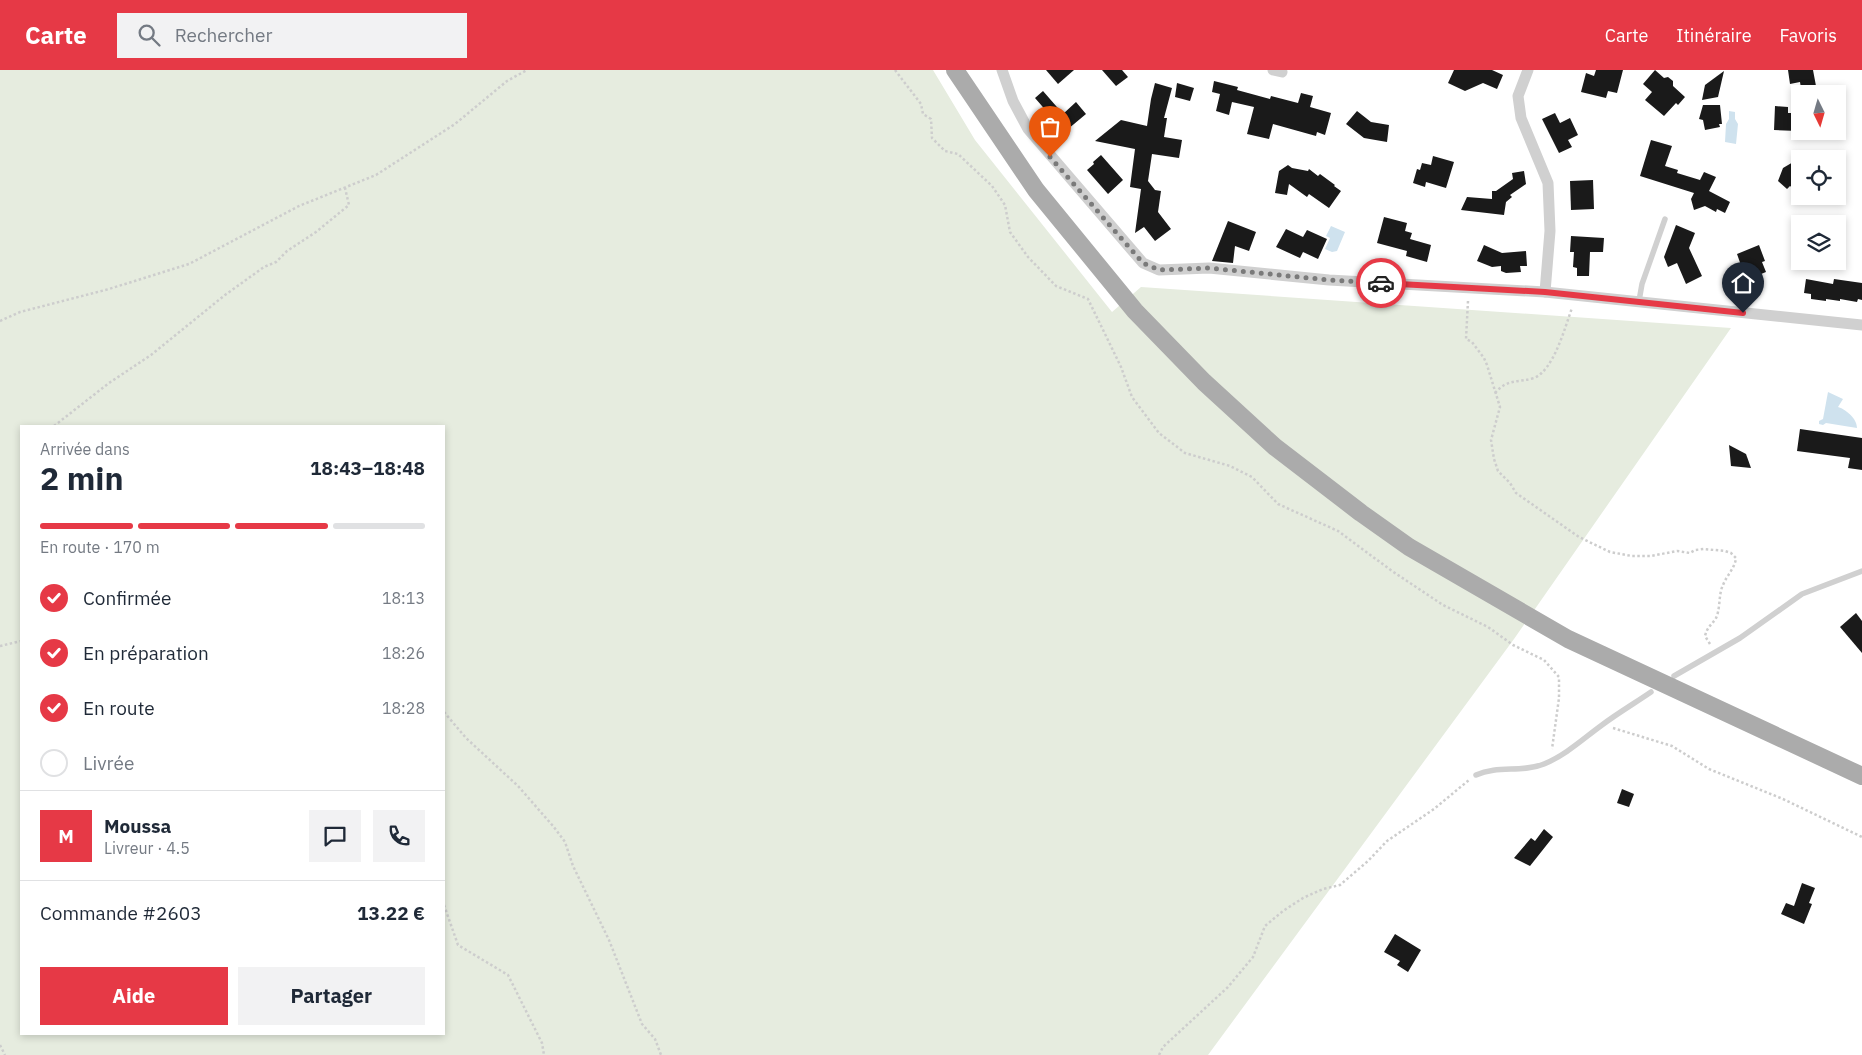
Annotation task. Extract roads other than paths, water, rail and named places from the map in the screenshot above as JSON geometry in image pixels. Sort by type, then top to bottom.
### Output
[{"type":"main road","points":[[955,70],[1036,190],[1135,311],[1204,382],[1276,446],[1361,513],[1409,548],[1568,639],[1862,776]]},
{"type":"street","points":[[1002,70],[1013,101],[1028,129],[1143,263],[1159,270],[1209,268],[1329,280],[1545,292],[1862,325]]},
{"type":"street","points":[[1528,70],[1518,96],[1521,118],[1548,183],[1550,231],[1545,292]]},
{"type":"lane","points":[[1639,301],[1642,284],[1665,219]]},
{"type":"lane","points":[[1674,676],[1740,638],[1802,594],[1862,571]]},
{"type":"lane","points":[[1476,775],[1488,770],[1533,768],[1551,760],[1578,744],[1602,724],[1650,692]]},
{"type":"water","points":[[1729,111],[1735,112],[1735,119],[1738,124],[1736,144],[1725,142]]},
{"type":"water","points":[[1331,226],[1345,232],[1337,251],[1332,252],[1325,249],[1330,238],[1326,236]]},
{"type":"water","points":[[1828,392],[1843,399],[1838,407],[1853,417],[1857,428],[1826,423],[1823,425],[1819,424],[1819,421],[1823,419]]}]
